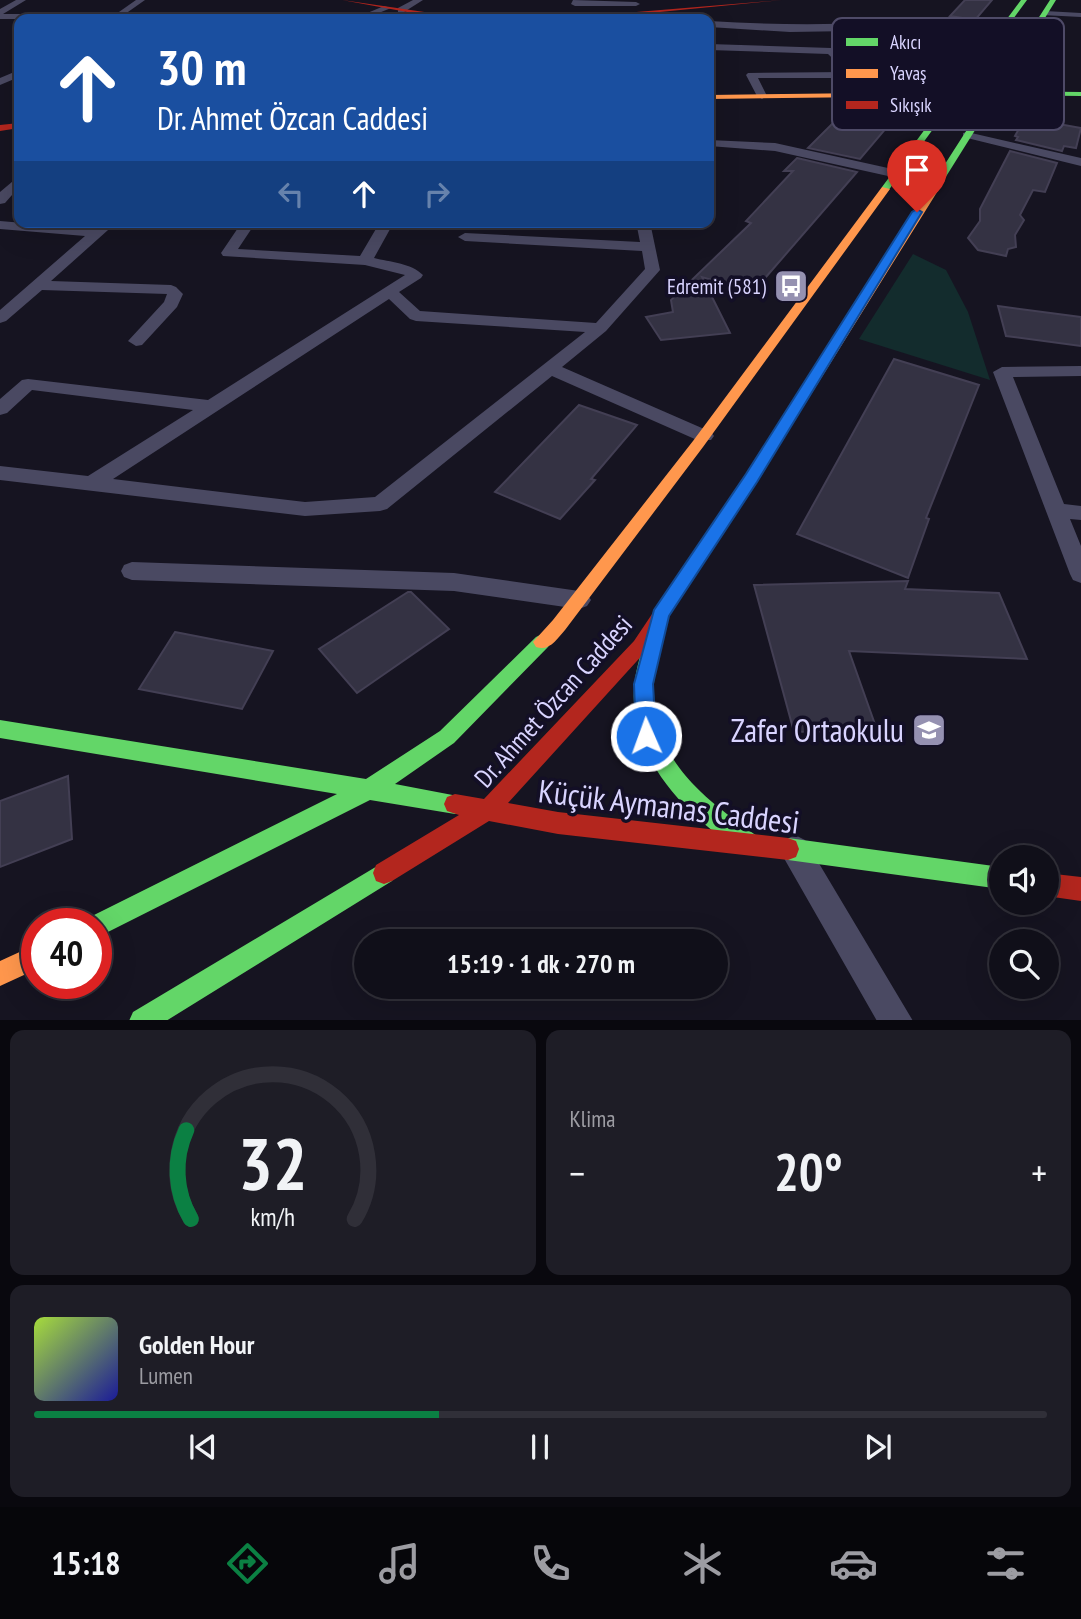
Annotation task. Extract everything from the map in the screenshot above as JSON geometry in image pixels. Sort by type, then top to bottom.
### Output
[{"type":"main road","points":[[345,0],[425,14]]},
{"type":"main road","points":[[600,14],[779,0]]},
{"type":"main road","name":"Dr. Ahmet Özcan Caddesi","points":[[1010,18],[1024,0]]},
{"type":"main road","points":[[714,97],[832,95]]},
{"type":"main road","name":"Dr. Ahmet Özcan Caddesi","points":[[112,918],[368,790],[447,737],[559,625],[579,600],[704,436],[929,130]]},
{"type":"main road","name":"Dr. Ahmet Özcan Caddesi","points":[[142,1020],[489,809],[640,646],[752,478],[970,130]]},
{"type":"main road","points":[[660,615],[643,684],[646,736],[673,781],[711,817],[752,845]]},
{"type":"main road","name":"Küçük Aymanas Caddesi","points":[[0,729],[489,809],[558,823],[795,849],[989,876]]},
{"type":"main road","points":[[1059,886],[1081,889]]},
{"type":"main road","points":[[0,974],[21,964]]},
{"type":"street","points":[[0,14],[22,0]]},
{"type":"street","points":[[120,14],[141,0]]},
{"type":"street","points":[[376,14],[419,0]]},
{"type":"street","points":[[577,0],[575,4],[638,9]]},
{"type":"street","points":[[1049,6],[1081,15]]},
{"type":"street","points":[[714,24],[832,28]]},
{"type":"street","points":[[10,29],[14,27]]},
{"type":"street","points":[[714,47],[832,52]]},
{"type":"street","points":[[762,96],[751,75],[832,75]]},
{"type":"street","points":[[967,135],[1081,162]]},
{"type":"street","points":[[714,144],[775,148],[897,174]]},
{"type":"street","points":[[0,200],[14,185]]},
{"type":"street","points":[[36,228],[97,233]]},
{"type":"street","points":[[0,318],[103,228]]},
{"type":"street","points":[[91,484],[416,275],[401,268],[365,261],[228,253],[245,228]]},
{"type":"street","points":[[365,261],[384,228]]},
{"type":"street","points":[[0,473],[305,509],[380,504],[600,328],[653,270],[644,228]]},
{"type":"street","points":[[464,237],[649,247]]},
{"type":"street","points":[[38,285],[171,290],[174,294],[171,304],[136,341]]},
{"type":"street","points":[[390,292],[416,316],[600,328]]},
{"type":"street","points":[[550,368],[704,436]]},
{"type":"street","points":[[1081,371],[1002,372],[1081,574]]},
{"type":"street","points":[[0,409],[28,384],[210,405]]},
{"type":"street","points":[[1055,510],[1081,513]]},
{"type":"street","points":[[132,571],[454,582],[579,600]]},
{"type":"street","points":[[795,849],[896,1020]]},
{"type":"green space","points":[[913,254],[946,270],[968,312],[990,380],[859,339]]},
{"type":"building","points":[[965,0],[992,0],[977,18],[950,16]]},
{"type":"building","points":[[832,124],[832,130],[885,130],[860,159],[808,148]]},
{"type":"building","points":[[1064,125],[1081,128],[1076,148],[1064,146],[1062,151],[1016,140],[1018,137],[1015,136],[1018,130],[1064,130]]},
{"type":"building","points":[[1010,151],[1057,163],[1045,192],[1033,190],[1020,215],[1024,220],[1015,235],[1016,247],[1008,249],[1006,256],[978,250],[968,238],[980,221],[980,209]]},
{"type":"building","points":[[797,158],[857,172],[753,292],[702,277],[730,333],[661,340],[646,317],[673,312],[671,300],[751,223],[746,221],[793,171],[784,171]]},
{"type":"building","points":[[998,306],[1081,317],[1081,346],[1006,336]]},
{"type":"building","points":[[894,359],[979,385],[926,518],[929,519],[908,578],[797,534]]},
{"type":"building","points":[[579,405],[637,425],[591,479],[595,480],[560,519],[495,492]]},
{"type":"building","points":[[908,581],[905,589],[999,593],[1027,659],[849,651],[877,730],[794,732],[754,585]]},
{"type":"building","points":[[408,592],[449,629],[357,693],[319,649]]},
{"type":"building","points":[[175,632],[273,651],[242,709],[139,689]]},
{"type":"building","points":[[68,776],[72,839],[0,867],[0,801]]},
{"type":"traffic: fast","points":[[1011,18],[1024,0]]},
{"type":"traffic: fast","points":[[1042,18],[1053,0]]},
{"type":"traffic: fast","points":[[1064,94],[1081,94]]},
{"type":"traffic: fast","points":[[885,189],[928,130]]},
{"type":"traffic: fast","points":[[934,189],[971,130]]},
{"type":"traffic: fast","points":[[658,626],[644,683],[644,711],[659,758],[689,795],[749,844]]},
{"type":"traffic: fast","points":[[112,918],[368,790],[447,737],[542,642]]},
{"type":"traffic: fast","points":[[0,729],[455,804]]},
{"type":"traffic: fast","points":[[788,849],[989,876]]},
{"type":"traffic: fast","points":[[144,1020],[384,873]]},
{"type":"traffic: slow","points":[[714,97],[832,96]]},
{"type":"traffic: slow","points":[[542,642],[559,625],[698,444],[885,189]]},
{"type":"traffic: slow","points":[[778,436],[934,189]]},
{"type":"traffic: slow","points":[[0,974],[21,964]]},
{"type":"traffic: jam","points":[[345,0],[420,14]]},
{"type":"traffic: jam","points":[[640,14],[779,0]]},
{"type":"traffic: jam","points":[[0,128],[14,127]]},
{"type":"traffic: jam","points":[[384,873],[489,809],[640,646],[778,436]]},
{"type":"traffic: jam","points":[[455,804],[558,823],[788,849]]},
{"type":"traffic: jam","points":[[1059,886],[1081,889]]},
{"type":"place","name":"Edremit (581)","points":[[791,286]]},
{"type":"place","name":"Zafer Ortaokulu","points":[[929,730]]},
{"type":"route","points":[[646,736],[643,684],[660,615],[752,478],[917,212]]}]
